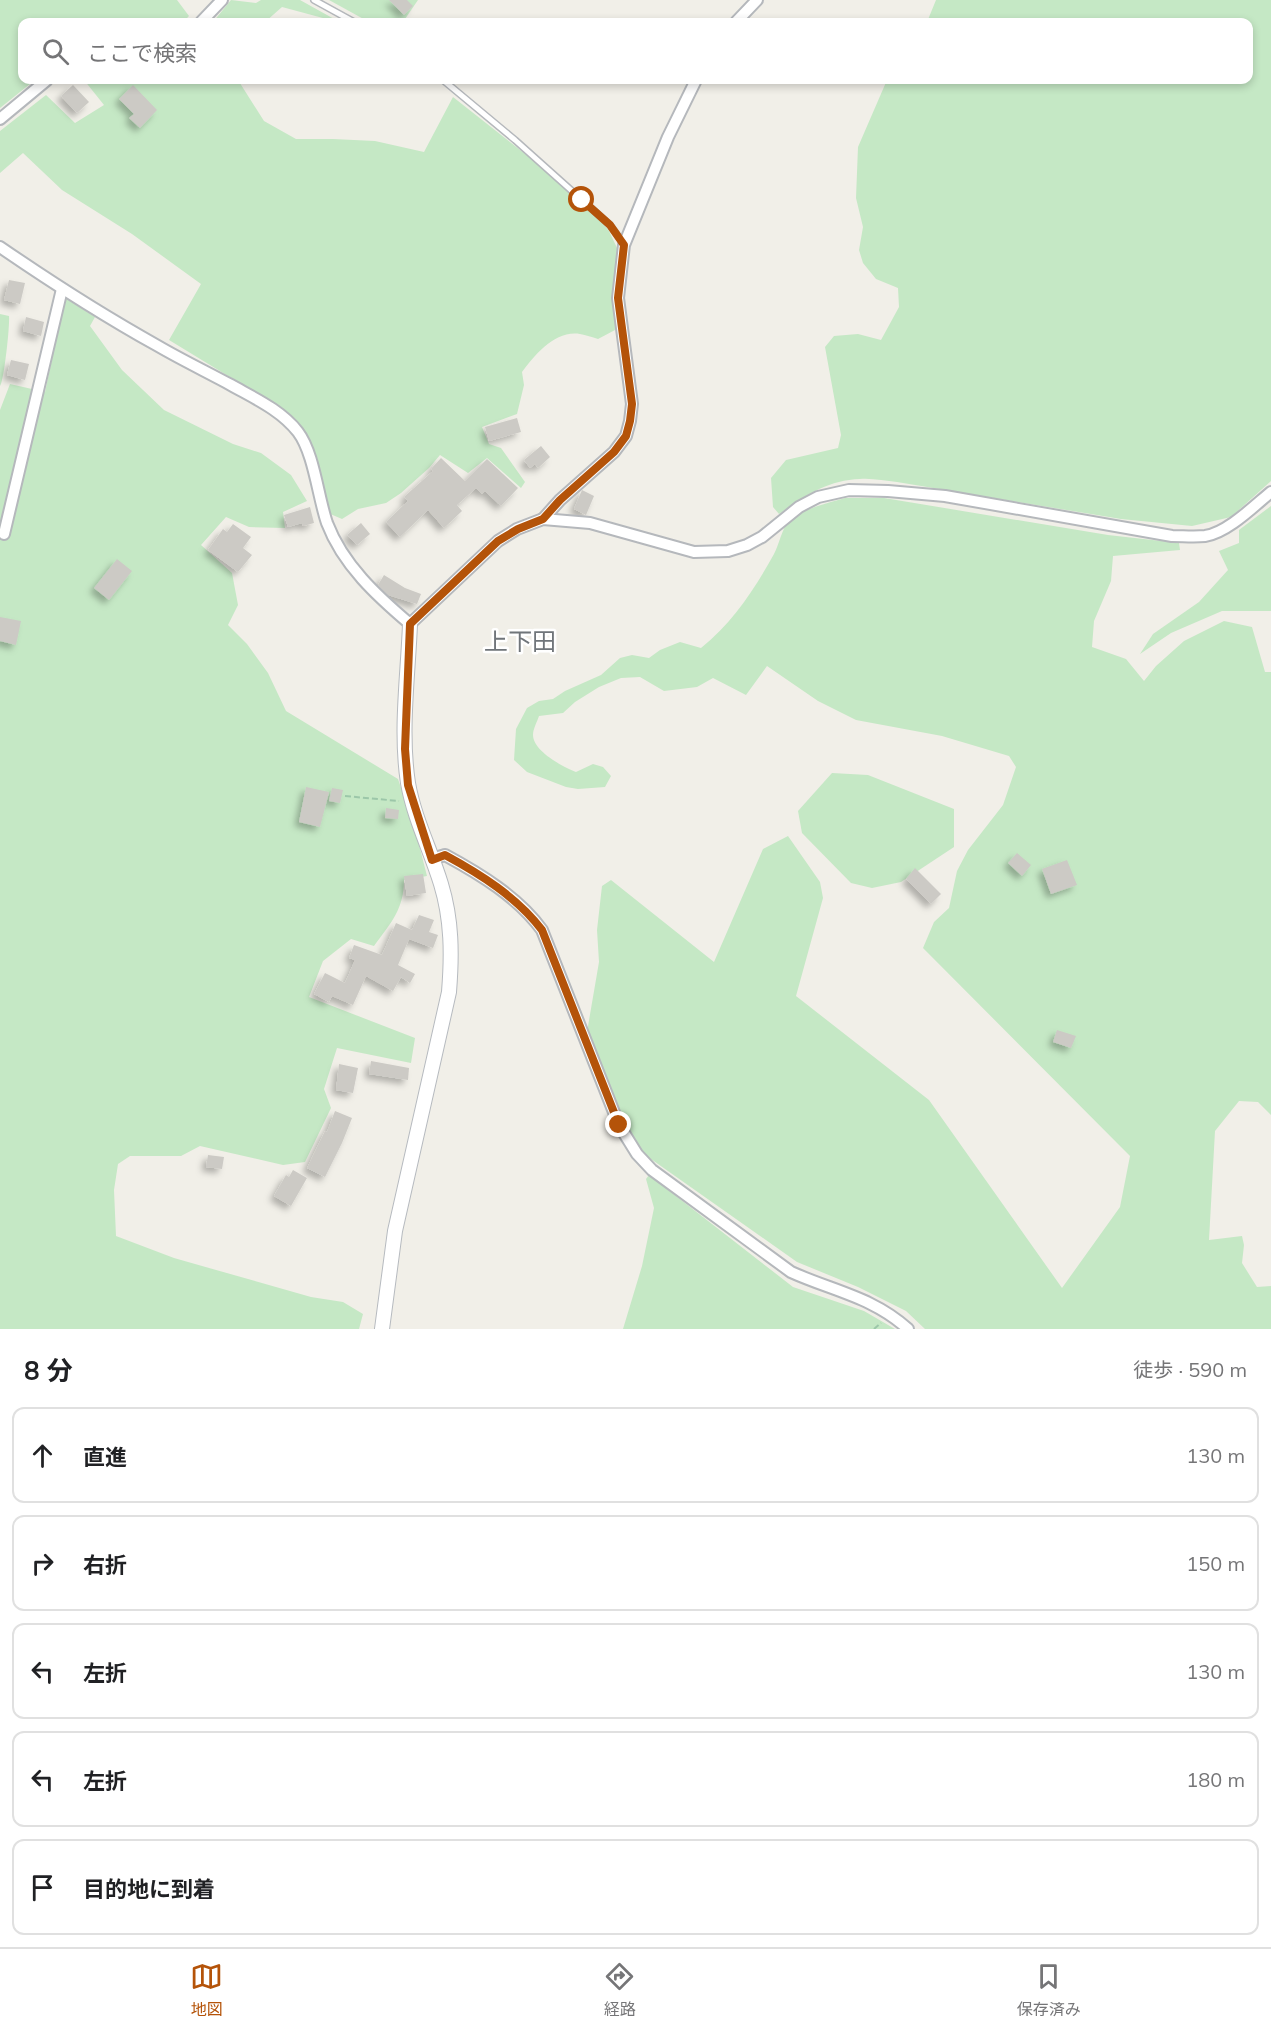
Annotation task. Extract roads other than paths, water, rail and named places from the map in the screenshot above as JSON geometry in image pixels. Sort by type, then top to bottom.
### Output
[{"type":"street","points":[[205,18],[222,0]]},
{"type":"street","points":[[740,18],[757,0]]},
{"type":"street","points":[[0,119],[42,84]]},
{"type":"street","points":[[381,1329],[395,1231],[450,992],[452,957],[449,919],[441,883],[408,785],[405,749],[410,624],[498,541],[518,529],[543,519],[560,500],[614,452],[626,436],[630,421],[631,387],[618,298],[624,245],[664,147],[694,84]]},
{"type":"street","points":[[0,247],[62,289],[283,416],[298,432],[306,446],[328,524],[355,572],[410,624]]},
{"type":"street","points":[[4,534],[62,289]]},
{"type":"street","points":[[543,519],[590,524],[694,552],[711,553],[747,545],[762,537],[799,507],[818,497],[849,490],[945,496],[1172,536],[1206,536],[1218,532],[1235,521],[1271,492]]},
{"type":"street","points":[[432,860],[445,855],[468,867],[530,913],[542,930],[619,1125],[637,1154],[652,1170],[791,1272],[816,1284],[867,1301],[892,1314],[908,1329]]},
{"type":"lane","points":[[314,0],[347,18]]},
{"type":"lane","points":[[448,84],[515,140],[603,219],[624,245]]},
{"type":"district","name":"上下田","points":[[520,642]]}]
